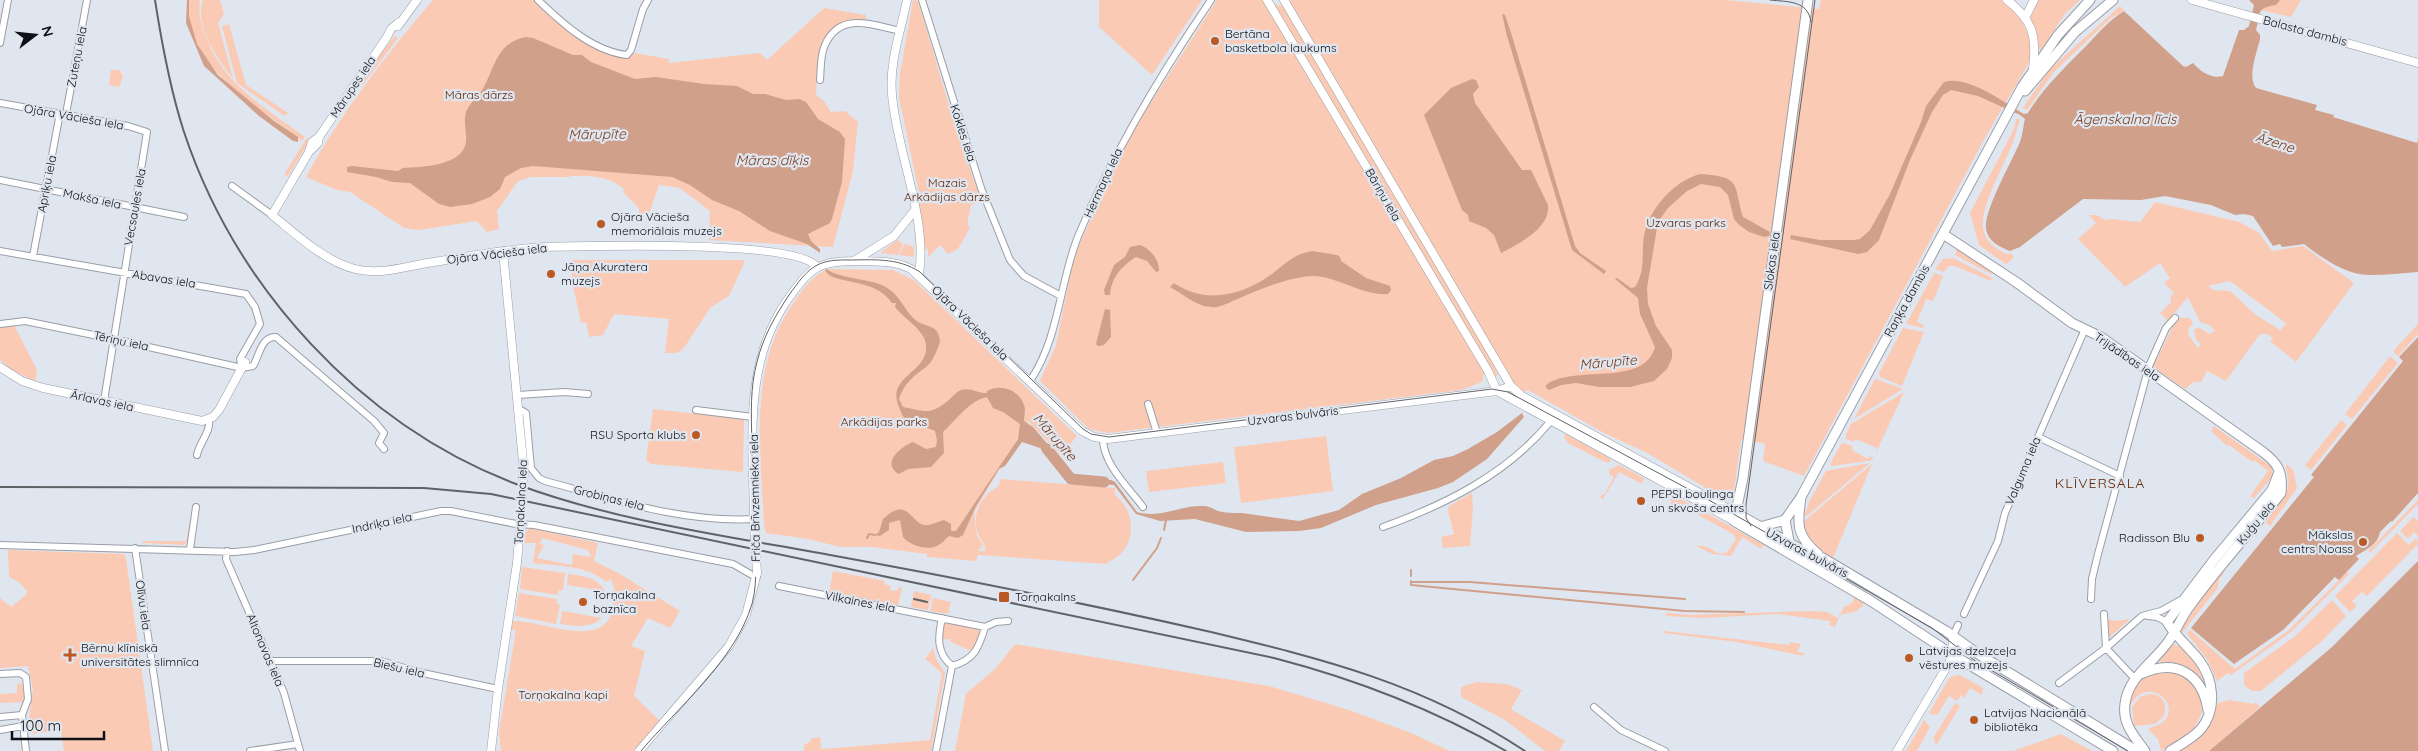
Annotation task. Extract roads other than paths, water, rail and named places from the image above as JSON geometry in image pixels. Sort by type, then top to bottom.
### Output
[{"type":"main road","name":"Slokas iela","points":[[1735,517],[1808,0]]},
{"type":"main road","name":"Raņķa dambis","points":[[1785,520],[1801,497],[2033,69],[2071,18],[2090,0]]},
{"type":"main road","name":"Raņķa dambis","points":[[2014,105],[2062,46],[2113,0]]},
{"type":"main road","name":"Trijādības iela","points":[[1943,234],[2016,282],[2072,323],[2101,337],[2269,456],[2280,469]]},
{"type":"main road","name":"Kuģu iela","points":[[2167,622],[2182,600],[2272,490],[2278,480],[2280,469]]},
{"type":"main road","name":"Kuģu iela","points":[[2146,751],[2133,736],[2126,719],[2126,695],[2137,677],[2169,641],[2197,596],[2282,493],[2280,469]]},
{"type":"main road","name":"Raņķa dambis","points":[[1801,497],[1800,531],[1809,547],[1823,558]]},
{"type":"main road","points":[[2248,518],[2254,516],[2257,518],[2255,525]]},
{"type":"main road","name":"Uzvaras bulvāris","points":[[1735,517],[1823,558],[1953,636],[1975,652],[2021,678],[2137,751]]},
{"type":"main road","name":"Uzvaras bulvāris","points":[[1735,517],[1795,556],[1871,601],[1952,655],[2113,751]]},
{"type":"main road","points":[[1760,527],[1785,520],[1789,543],[1795,556]]},
{"type":"main road","points":[[2167,622],[2199,661],[2207,675],[2212,694],[2209,714],[2197,732],[2170,751]]},
{"type":"main road","points":[[2137,677],[2162,667],[2183,671],[2194,680],[2202,691],[2209,714]]},
{"type":"street","points":[[0,43],[8,0]]},
{"type":"street","name":"Zuteņu iela","points":[[63,114],[87,0]]},
{"type":"street","name":"Mārupes iela","points":[[272,215],[309,152],[318,143],[319,137],[387,37],[394,32],[398,23],[418,0]]},
{"type":"street","points":[[538,0],[584,38],[603,48],[627,55],[631,50],[648,0]]},
{"type":"street","points":[[907,0],[893,68],[892,92],[915,210],[920,256],[919,274]]},
{"type":"street","name":"Kokles iela","points":[[922,0],[981,188],[1006,252],[1018,271],[1061,296]]},
{"type":"street","name":"Hermaņa iela","points":[[1030,381],[1047,351],[1068,264],[1119,147],[1178,49],[1211,0]]},
{"type":"street","name":"Bāriņu iela","points":[[1267,0],[1478,358],[1488,371],[1497,391]]},
{"type":"street","name":"Bāriņu iela","points":[[1284,0],[1510,386]]},
{"type":"street","points":[[2007,0],[2026,16],[2036,49],[2033,69]]},
{"type":"street","points":[[2026,16],[2034,0]]},
{"type":"street","name":"Balasta dambis","points":[[2192,0],[2418,63]]},
{"type":"street","points":[[1285,28],[1296,21]]},
{"type":"street","points":[[820,80],[825,44],[844,24],[860,22],[900,31]]},
{"type":"street","name":"Ojāra Vācieša iela","points":[[0,103],[147,132]]},
{"type":"street","name":"Apriķu iela","points":[[32,256],[63,114]]},
{"type":"street","name":"Vecsaules iela","points":[[104,401],[147,132]]},
{"type":"street","name":"Makša iela","points":[[0,180],[184,217]]},
{"type":"street","name":"Ojāra Vācieša iela","points":[[232,186],[319,252],[346,266],[362,270],[390,270],[545,246],[749,250],[797,256],[810,261],[816,266]]},
{"type":"street","points":[[854,261],[894,236],[915,210]]},
{"type":"street","name":"Abavas iela","points":[[0,251],[246,294],[255,307],[260,324],[240,359],[244,365]]},
{"type":"street","name":"Torņakalna iela","points":[[491,751],[498,689],[517,563],[524,472],[503,251]]},
{"type":"street","name":"Ojāra Vācieša iela","points":[[829,262],[898,263],[919,274],[1089,436]]},
{"type":"street","name":"Friča Brīvzemnieka iela","points":[[639,751],[730,646],[746,615],[753,583],[757,574],[754,521],[753,417],[756,371],[772,324],[801,281],[816,266],[829,262]]},
{"type":"street","points":[[2091,599],[2094,571],[2149,371],[2166,328],[2175,318]]},
{"type":"street","name":"Tēriņu iela","points":[[0,324],[25,322],[244,365]]},
{"type":"street","name":"Valguma iela","points":[[1964,614],[1998,540],[2006,513],[2085,329]]},
{"type":"street","points":[[197,455],[201,441],[209,429],[209,420],[219,410],[244,365],[253,366],[259,350],[272,337],[281,339],[354,406],[374,421],[384,433],[378,443],[384,449]]},
{"type":"street","name":"Ārlavas iela","points":[[0,367],[32,385],[194,420],[209,420]]},
{"type":"street","name":"Uzvaras bulvāris","points":[[1089,436],[1103,439],[1157,433],[1497,391],[1510,386],[1522,396],[1735,517]]},
{"type":"street","name":"Uzvaras bulvāris","points":[[1497,391],[1735,517]]},
{"type":"street","points":[[518,395],[564,392],[588,394]]},
{"type":"street","points":[[1148,404],[1157,433]]},
{"type":"street","name":"Grobiņas iela","points":[[519,409],[526,413],[531,468],[545,481],[605,498],[689,516],[754,521]]},
{"type":"street","points":[[696,410],[753,417]]},
{"type":"street","points":[[1383,527],[1419,514],[1478,483],[1511,459],[1549,423]]},
{"type":"street","points":[[2038,437],[2120,476]]},
{"type":"street","points":[[1103,439],[1104,449],[1109,460],[1143,507]]},
{"type":"street","points":[[190,549],[196,507]]},
{"type":"street","name":"Indriķa iela","points":[[0,545],[227,551],[254,550],[441,511],[534,525],[734,564],[752,575],[757,574]]},
{"type":"street","name":"Olīvu iela","points":[[135,548],[165,751]]},
{"type":"street","name":"Altonavas iela","points":[[227,551],[226,559],[284,693],[299,748]]},
{"type":"street","name":"Vilkaines iela","points":[[779,586],[985,627],[996,622],[1008,621]]},
{"type":"street","name":"Kuģu iela","points":[[2058,683],[2106,648],[2142,616],[2167,609],[2182,600]]},
{"type":"street","points":[[2104,616],[2106,648],[2137,677]]},
{"type":"street","points":[[2142,616],[2157,617],[2167,622]]},
{"type":"street","points":[[942,618],[938,644],[940,652],[952,666]]},
{"type":"street","points":[[1897,751],[1952,655],[1953,636],[1958,625]]},
{"type":"street","points":[[952,666],[970,659],[977,652],[985,627]]},
{"type":"street","name":"Biešu iela","points":[[270,661],[381,661],[418,672],[498,689]]},
{"type":"street","points":[[936,751],[952,666]]},
{"type":"street","points":[[0,674],[20,673],[26,678],[28,698],[22,715],[26,751]]},
{"type":"street","points":[[1594,706],[1621,730],[1665,751]]},
{"type":"street","points":[[0,717],[22,715]]},
{"type":"street","points":[[0,730],[23,726]]},
{"type":"street","points":[[250,751],[299,748]]},
{"type":"water","points":[[187,0],[189,0],[189,16],[197,44],[218,75],[274,121],[298,137],[298,142],[293,141],[259,116],[204,66],[186,23]]},
{"type":"water","name":"Āgenskalna līcis","points":[[2249,0],[2280,0],[2276,5],[2262,9],[2259,15],[2256,30],[2260,35],[2260,39],[2252,77],[2256,88],[2317,105],[2315,110],[2334,115],[2333,117],[2417,143],[2418,139],[2418,272],[2371,275],[2353,273],[2335,265],[2304,244],[2282,247],[2280,244],[2273,246],[2253,216],[2235,215],[2211,205],[2165,196],[2141,200],[2083,199],[2020,247],[2010,251],[1991,240],[1986,228],[1989,210],[2020,142],[2025,119],[1978,96],[1951,90],[1943,95],[1932,112],[1910,160],[1879,240],[1867,252],[1858,254],[1790,239],[1791,235],[1820,240],[1854,240],[1860,239],[1870,230],[1890,194],[1926,106],[1944,82],[1964,82],[1985,91],[2024,114],[2028,113],[2048,85],[2106,25],[2124,11],[2183,66],[2186,67],[2193,63],[2206,74],[2223,76],[2239,30],[2244,30],[2249,26],[2254,5]]},
{"type":"water","points":[[1502,14],[1505,15],[1512,36],[1575,246],[1580,253],[1606,271],[1604,274],[1572,250]]},
{"type":"water","name":"Māras dīķis","points":[[526,37],[533,38],[573,55],[582,55],[591,62],[635,79],[656,77],[704,84],[737,86],[753,94],[765,94],[786,100],[799,99],[806,102],[818,119],[840,132],[845,139],[842,182],[832,219],[830,223],[808,234],[811,241],[820,249],[820,253],[807,244],[770,231],[739,211],[712,200],[690,185],[672,177],[533,166],[521,168],[505,177],[500,189],[490,197],[472,204],[450,207],[439,204],[410,183],[392,182],[347,172],[347,167],[352,166],[398,171],[403,168],[440,164],[457,156],[463,150],[466,142],[465,120],[468,108],[484,87],[503,49],[509,44]]},
{"type":"water","points":[[1472,79],[1476,80],[1479,87],[1473,94],[1475,103],[1522,170],[1531,170],[1548,205],[1548,213],[1539,228],[1524,240],[1501,253],[1494,235],[1486,228],[1469,221],[1468,215],[1462,210],[1424,115],[1451,88]]},
{"type":"water","points":[[1700,174],[1723,177],[1734,184],[1743,217],[1770,232],[1769,236],[1764,237],[1749,232],[1738,224],[1734,219],[1728,195],[1720,187],[1701,184],[1687,191],[1668,208],[1658,222],[1647,288],[1648,304],[1656,326],[1672,350],[1672,358],[1667,369],[1654,381],[1630,387],[1599,387],[1576,383],[1561,385],[1549,390],[1546,388],[1546,385],[1558,379],[1623,372],[1637,367],[1648,360],[1655,347],[1640,314],[1638,298],[1615,279],[1617,278],[1631,288],[1635,287],[1641,273],[1645,231],[1653,213],[1673,189],[1691,177]]},
{"type":"water","points":[[1140,245],[1154,255],[1159,271],[1156,272],[1147,261],[1136,257],[1126,264],[1115,277],[1110,295],[1105,295],[1104,290],[1114,265],[1125,257],[1130,247]]},
{"type":"water","points":[[1312,251],[1337,255],[1341,261],[1366,278],[1390,286],[1391,290],[1388,294],[1379,294],[1314,276],[1296,278],[1223,305],[1210,307],[1200,305],[1170,287],[1174,283],[1186,290],[1211,295],[1237,292],[1261,281],[1295,257]]},
{"type":"water","points":[[827,269],[837,274],[886,287],[897,297],[912,317],[932,327],[937,332],[940,342],[933,359],[910,380],[901,393],[899,399],[903,407],[929,411],[939,407],[961,390],[968,389],[987,393],[987,391],[992,389],[1009,389],[1022,400],[1025,409],[1024,421],[1033,427],[1056,454],[1056,460],[1052,462],[1040,448],[1022,442],[1005,466],[999,469],[976,506],[963,535],[958,538],[949,536],[937,546],[928,548],[918,546],[903,537],[900,520],[889,523],[889,530],[880,536],[875,535],[879,532],[883,519],[891,512],[898,510],[907,512],[924,525],[944,520],[951,524],[951,531],[956,531],[1018,439],[1020,424],[1003,412],[993,408],[987,397],[981,399],[969,406],[943,432],[944,453],[931,467],[908,469],[899,474],[894,470],[892,460],[895,455],[913,442],[926,449],[936,447],[935,431],[907,421],[901,413],[896,397],[902,381],[921,362],[925,354],[925,340],[918,329],[895,307],[896,303],[892,303],[884,294],[865,285],[829,275],[825,270]]},
{"type":"water","points":[[1105,309],[1110,310],[1111,337],[1104,345],[1098,346],[1096,344]]},
{"type":"water","points":[[2418,337],[2418,493],[2392,522],[2380,532],[2374,544],[2356,556],[2359,559],[2339,580],[2335,577],[2283,630],[2234,664],[2191,628],[2314,477],[2311,475],[2403,361],[2399,357]]},
{"type":"water","points":[[1522,413],[1524,417],[1487,459],[1453,482],[1376,505],[1321,528],[1299,531],[1246,532],[1195,519],[1160,521],[1136,514],[1114,485],[1089,483],[1089,479],[1111,480],[1115,482],[1137,512],[1146,514],[1203,506],[1224,512],[1299,521],[1339,510],[1362,494],[1401,478],[1434,460],[1453,456],[1468,449],[1497,432]]},
{"type":"water","points":[[2418,561],[2418,751],[2209,751],[2332,647]]},
{"type":"waterway","name":"Mārupīte","points":[[1047,449],[1071,479],[1104,482]]},
{"type":"waterway","points":[[1164,530],[1166,520]]},
{"type":"waterway","points":[[867,538],[869,534],[875,535]]},
{"type":"waterway","points":[[1133,580],[1157,548],[1161,538]]},
{"type":"waterway","points":[[1411,570],[1411,576]]},
{"type":"waterway","points":[[1411,581],[1411,585],[1685,611],[1744,612]]},
{"type":"waterway","points":[[1411,582],[1470,582],[1685,599]]},
{"type":"tram line","points":[[1770,0],[1790,2],[1801,6],[1806,10],[1811,22]]},
{"type":"tram line","points":[[1751,526],[1746,518],[1746,505],[1815,0]]},
{"type":"tram line","points":[[641,751],[719,664],[733,645],[744,625],[752,604],[756,574],[753,515],[752,402],[755,372],[766,335],[789,295],[801,279],[813,268],[819,264],[836,260],[884,260],[902,264],[920,272],[1083,429],[1091,434],[1109,437],[1492,389],[1508,392],[1716,504],[1932,628],[1974,660],[2128,751]]},
{"type":"railway","points":[[155,0],[167,67],[184,132],[207,189],[236,245],[271,296],[311,344],[357,388],[406,426],[459,458],[516,484],[554,497],[631,518],[1068,601],[1211,632],[1295,653],[1334,664],[1411,691],[1449,708],[1525,751]]},
{"type":"railway","points":[[0,487],[424,488],[491,494],[1274,658],[1334,675],[1393,697],[1450,722],[1506,751]]},
{"type":"railway","points":[[914,599],[927,602]]},
{"type":"place","name":"Bertāna basketbola laukums","points":[[1215,41]]},
{"type":"place","name":"Ojāra Vācieša memoriālais muzejs","points":[[601,224]]},
{"type":"place","name":"Jāņa Akuratera muzejs","points":[[551,274]]},
{"type":"place","name":"RSU Sporta klubs","points":[[696,435]]},
{"type":"place","name":"PEPSI boulinga un skvoša centrs","points":[[1641,501]]},
{"type":"place","name":"Radisson Blu","points":[[2200,538]]},
{"type":"place","name":"Mākslas centrs Noass","points":[[2363,542]]},
{"type":"place","name":"Torņakalns","points":[[1004,597]]},
{"type":"place","name":"Torņakalna baznīca","points":[[583,602]]},
{"type":"place","name":"Bērnu klīniskā universitātes slimnīca","points":[[70,655]]},
{"type":"place","name":"Latvijas dzelzceļa vēstures muzejs","points":[[1909,658]]},
{"type":"place","name":"Latvijas Nacionālā bibliotēka","points":[[1974,720]]},
{"type":"district","name":"KLĪVERSALA","points":[[2100,483]]},
{"type":"park label","name":"Māras dārzs","points":[[479,95]]},
{"type":"park label","name":"Mazais Arkādijas dārzs","points":[[947,190]]},
{"type":"park label","name":"Uzvaras parks","points":[[1686,223]]},
{"type":"park label","name":"Arkādijas parks","points":[[884,422]]},
{"type":"park label","name":"Torņakalna kapi","points":[[563,695]]},
{"type":"water label","name":"Āzene","points":[[2275,142]]}]
